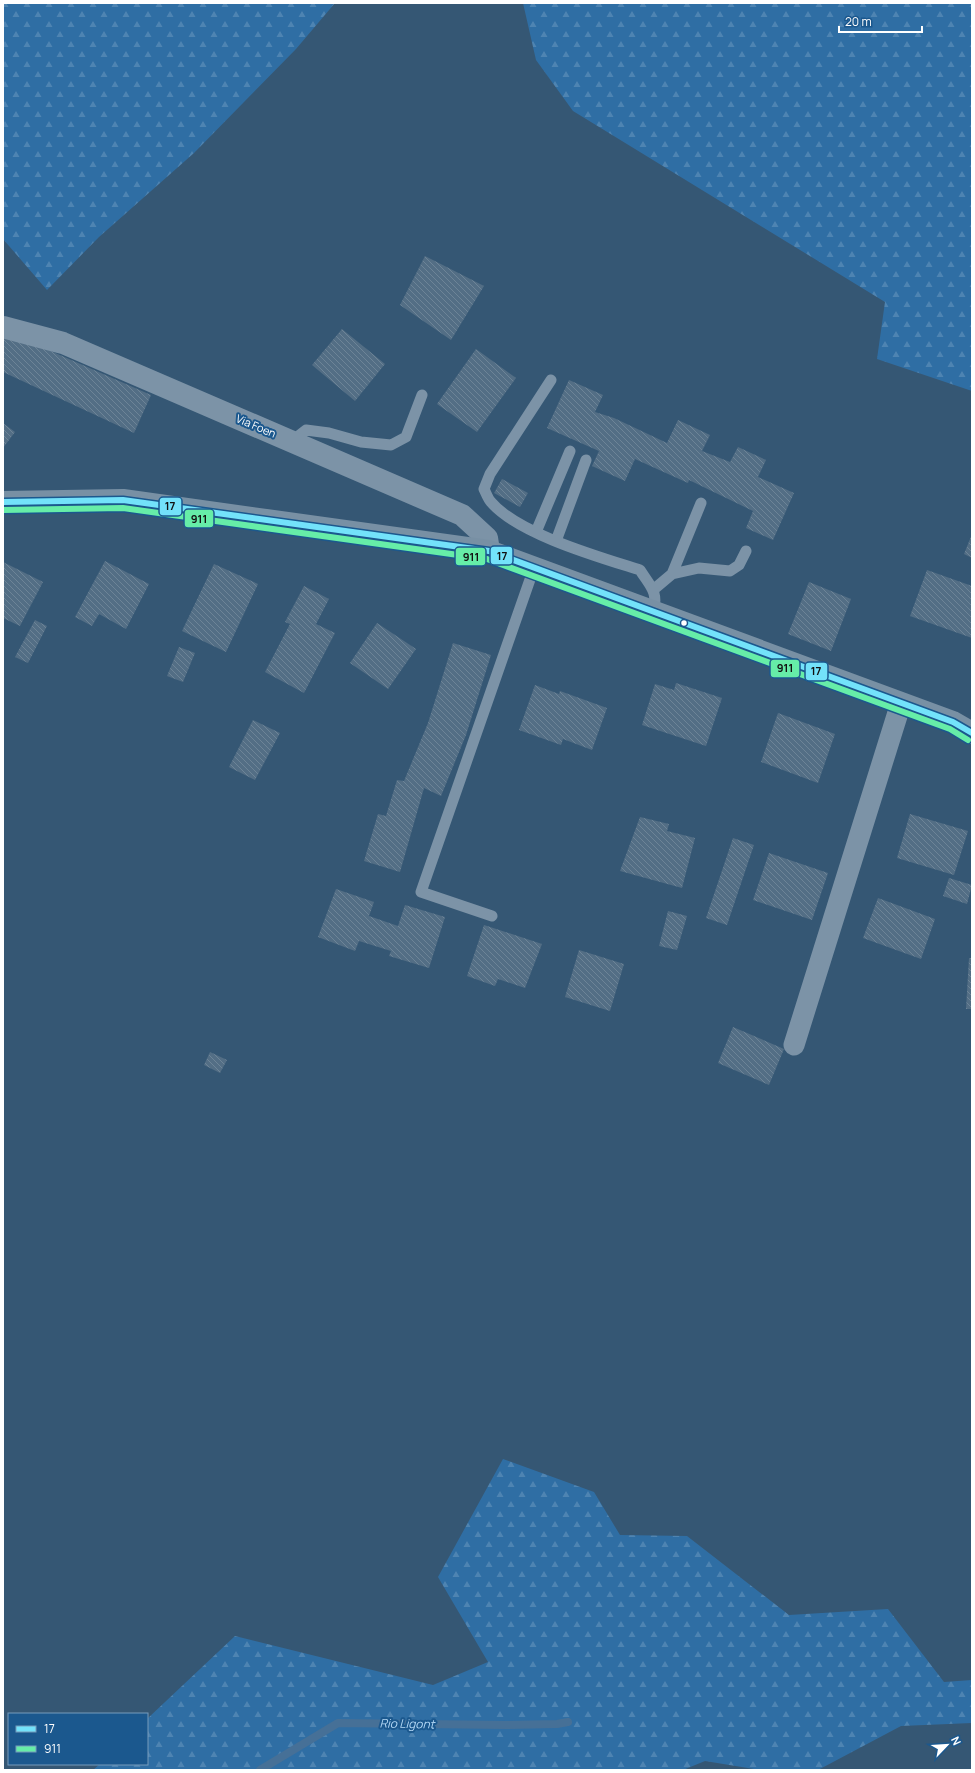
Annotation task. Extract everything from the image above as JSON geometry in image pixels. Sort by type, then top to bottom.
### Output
[{"type":"main road","points":[[3,502],[124,500],[489,551],[953,722],[972,733]]},
{"type":"street","name":"Via Foen","points":[[3,327],[63,343],[462,515],[487,538],[489,551]]},
{"type":"street","points":[[794,1045],[901,703]]},
{"type":"lane","points":[[551,380],[490,474],[484,489],[490,501],[502,512],[536,532],[584,553],[640,570],[653,590],[656,600],[653,612]]},
{"type":"lane","points":[[292,442],[306,430],[329,433],[361,442],[391,445],[406,437],[422,395]]},
{"type":"lane","points":[[536,532],[570,451]]},
{"type":"lane","points":[[556,541],[586,460]]},
{"type":"lane","points":[[672,574],[701,503]]},
{"type":"lane","points":[[653,590],[672,574],[699,568],[730,571],[739,565],[746,551]]},
{"type":"lane","points":[[492,916],[421,892],[534,568]]},
{"type":"green space","points":[[3,3],[335,3],[296,49],[194,153],[99,237],[47,290],[3,239]]},
{"type":"green space","points":[[523,3],[972,3],[972,391],[877,359],[885,302],[573,111],[536,60]]},
{"type":"green space","points":[[503,1459],[594,1492],[620,1535],[687,1536],[789,1615],[888,1609],[944,1682],[972,1680],[972,1723],[901,1726],[818,1770],[760,1770],[705,1761],[683,1770],[93,1770],[99,1765],[148,1765],[148,1718],[235,1636],[433,1685],[488,1662],[438,1577]]},
{"type":"building","points":[[425,256],[484,286],[451,340],[400,305]]},
{"type":"building","points":[[342,329],[385,364],[355,401],[312,365]]},
{"type":"building","points":[[3,330],[151,395],[134,433],[3,372]]},
{"type":"building","points":[[476,349],[516,378],[477,432],[437,404]]},
{"type":"building","points":[[569,380],[603,395],[595,412],[614,418],[667,443],[678,420],[710,435],[702,451],[730,462],[738,447],[766,460],[758,477],[794,493],[773,540],[746,528],[753,511],[689,480],[688,483],[635,459],[625,481],[592,466],[599,451],[547,428]]},
{"type":"building","points":[[3,423],[15,432],[3,448]]},
{"type":"building","points":[[502,479],[528,493],[520,507],[494,493]]},
{"type":"building","points":[[972,534],[972,558],[964,554]]},
{"type":"building","points":[[105,561],[149,584],[126,629],[99,614],[92,626],[75,617]]},
{"type":"building","points":[[3,562],[43,582],[20,626],[3,618]]},
{"type":"building","points":[[214,564],[258,584],[226,652],[182,631]]},
{"type":"building","points":[[927,570],[972,586],[972,638],[910,616]]},
{"type":"building","points":[[809,582],[851,599],[831,651],[788,634]]},
{"type":"building","points":[[304,586],[329,599],[316,624],[335,633],[304,693],[265,672],[290,624],[285,622]]},
{"type":"building","points":[[35,620],[47,626],[28,663],[15,657]]},
{"type":"building","points":[[377,623],[416,649],[388,689],[350,663]]},
{"type":"building","points":[[453,643],[491,655],[466,735],[441,796],[424,788],[400,872],[364,861],[378,814],[386,816],[397,780],[404,781],[428,723]]},
{"type":"building","points":[[179,647],[195,653],[183,682],[167,676]]},
{"type":"building","points":[[676,683],[722,698],[706,746],[642,725],[655,684],[674,690]]},
{"type":"building","points":[[535,685],[559,694],[560,691],[607,708],[592,750],[563,739],[561,745],[519,730]]},
{"type":"building","points":[[778,713],[835,734],[818,783],[761,762]]},
{"type":"building","points":[[253,720],[280,733],[255,780],[229,767]]},
{"type":"building","points":[[910,814],[968,831],[954,875],[897,858]]},
{"type":"building","points":[[640,817],[669,824],[667,831],[695,838],[682,888],[620,871]]},
{"type":"building","points":[[733,838],[754,845],[727,925],[706,918]]},
{"type":"building","points":[[769,853],[828,873],[812,920],[753,900]]},
{"type":"building","points":[[949,878],[972,885],[967,904],[943,896]]},
{"type":"building","points":[[336,889],[374,902],[369,916],[398,926],[405,905],[445,917],[429,968],[389,956],[391,951],[359,941],[355,951],[318,937]]},
{"type":"building","points":[[878,898],[935,919],[921,959],[863,938]]},
{"type":"building","points":[[668,911],[687,916],[677,950],[659,946]]},
{"type":"building","points":[[484,925],[542,944],[525,988],[498,979],[495,986],[467,976]]},
{"type":"building","points":[[579,950],[624,964],[610,1011],[565,997]]},
{"type":"building","points":[[969,958],[972,958],[972,1009],[966,1009]]},
{"type":"building","points":[[733,1027],[784,1049],[769,1085],[718,1063]]},
{"type":"building","points":[[210,1052],[227,1060],[220,1073],[204,1065]]},
{"type":"waterway","name":"Rio Ligont","points":[[260,1770],[338,1723],[505,1725],[557,1724],[568,1722]]},
{"type":"transit line","name":"17","points":[[3,502],[123,500],[489,551],[953,722],[972,733]]},
{"type":"transit line","name":"911","points":[[3,510],[123,508],[487,559],[950,729],[968,740]]}]
